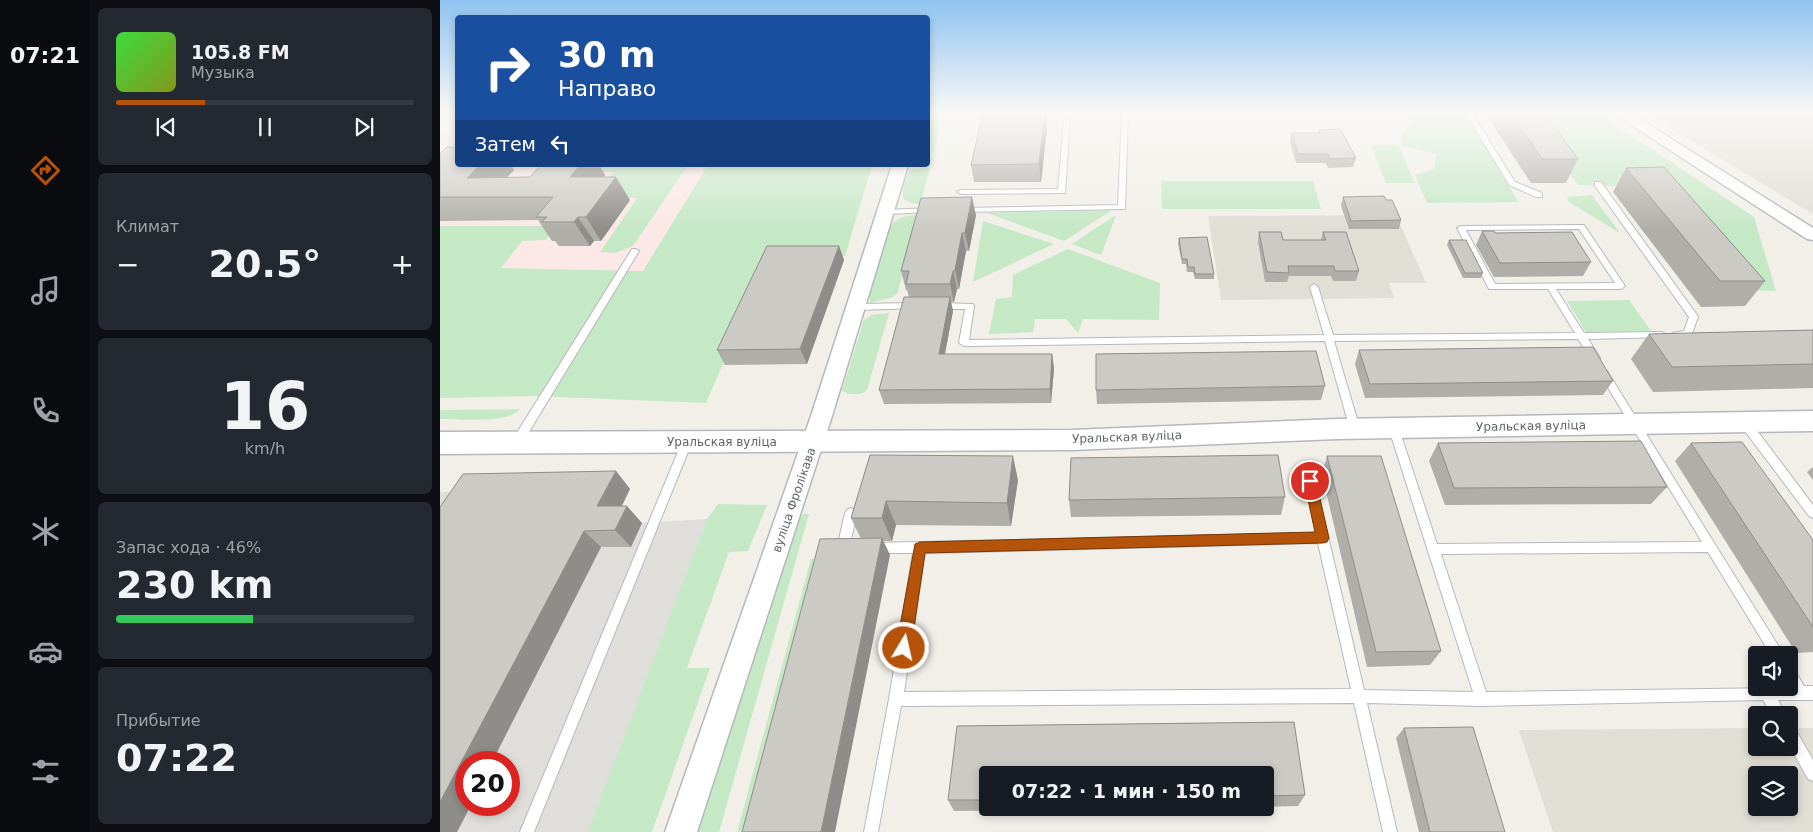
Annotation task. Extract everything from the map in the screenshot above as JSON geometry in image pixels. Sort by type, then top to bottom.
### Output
[{"type":"street","points":[[1681,152],[1813,235]]},
{"type":"street","name":"вуліца Фролікава","points":[[681,832],[814,441],[858,307],[899,167]]},
{"type":"street","name":"Уральская вуліца","points":[[440,443],[1072,440],[1355,429],[1813,421]]},
{"type":"lane","points":[[961,192],[1062,191],[1065,152]]},
{"type":"lane","points":[[952,210],[1122,207],[1124,152]]},
{"type":"lane","points":[[1492,152],[1512,183],[1539,195]]},
{"type":"lane","points":[[858,307],[970,306],[964,343],[1691,334],[1694,317],[1598,184]]},
{"type":"lane","points":[[1046,208],[1048,192]]},
{"type":"lane","points":[[886,212],[943,210]]},
{"type":"lane","points":[[1581,227],[1621,286],[1550,286],[1492,287],[1461,228],[1581,227]]},
{"type":"lane","points":[[517,442],[635,251]]},
{"type":"lane","points":[[1314,286],[1355,429]]},
{"type":"lane","points":[[1550,286],[1579,336],[1712,546],[1773,646]]},
{"type":"lane","points":[[1745,423],[1813,512]]},
{"type":"lane","points":[[1394,429],[1482,700]]},
{"type":"lane","points":[[527,832],[687,442]]},
{"type":"lane","points":[[1310,481],[1390,832]]},
{"type":"lane","points":[[851,513],[843,548],[920,548],[1323,538]]},
{"type":"lane","points":[[1433,549],[1712,546]]},
{"type":"lane","points":[[871,832],[896,699],[920,548]]},
{"type":"lane","points":[[1798,683],[1807,693]]},
{"type":"lane","points":[[896,699],[1358,696],[1482,700],[1748,694]]},
{"type":"lane","points":[[1798,748],[1813,774]]},
{"type":"shaded area","points":[[440,152],[455,152],[455,167],[707,167],[643,271],[440,398]]},
{"type":"shaded area","points":[[1710,152],[1813,152],[1813,214]]},
{"type":"shaded area","points":[[1396,215],[1426,283],[1389,283],[1394,298],[1221,300],[1208,216]]},
{"type":"shaded area","points":[[528,491],[613,523],[707,519],[589,832],[440,832],[440,492]]},
{"type":"shaded area","points":[[1748,728],[1748,756],[1798,756],[1798,728],[1813,728],[1813,832],[1553,832],[1519,730]]},
{"type":"green space","points":[[1374,152],[1401,152],[1415,183],[1386,183]]},
{"type":"green space","points":[[1428,152],[1489,152],[1518,202],[1427,203],[1415,175],[1434,169],[1437,154]]},
{"type":"green space","points":[[1554,152],[1656,152],[1754,217],[1776,291],[1739,290],[1655,187],[1578,185]]},
{"type":"green space","points":[[930,158],[933,158],[920,204],[914,204],[903,199],[904,182],[910,171],[930,167]]},
{"type":"green space","points":[[584,167],[687,167],[633,246],[615,253],[600,252],[637,198],[594,196],[613,172],[578,172]]},
{"type":"green space","points":[[707,167],[871,167],[845,256],[769,258],[706,403],[535,396],[440,398],[440,226],[555,226],[546,240],[522,241],[501,268],[643,271]]},
{"type":"green space","points":[[1161,181],[1313,181],[1321,209],[1162,209]]},
{"type":"green space","points":[[1592,195],[1620,233],[1569,202],[1567,197]]},
{"type":"green space","points":[[1112,210],[1064,241],[987,213]]},
{"type":"green space","points":[[916,215],[898,292],[893,297],[870,303],[870,288],[891,226],[902,218]]},
{"type":"green space","points":[[1116,215],[1101,255],[1072,244]]},
{"type":"green space","points":[[983,221],[1054,244],[973,282]]},
{"type":"green space","points":[[1068,249],[1160,283],[1159,320],[1083,319],[1078,333],[1066,319],[1035,319],[1033,332],[989,334],[996,299],[1012,297],[1013,275]]},
{"type":"green space","points":[[1629,300],[1651,331],[1586,332],[1567,301]]},
{"type":"green space","points":[[889,313],[867,390],[855,394],[842,391],[864,320],[872,315]]},
{"type":"green space","points":[[520,409],[514,414],[495,419],[440,419],[440,410]]},
{"type":"green space","points":[[718,504],[767,505],[748,551],[729,552],[687,668],[710,668],[652,832],[588,832],[707,519]]},
{"type":"green space","points":[[803,514],[809,514],[719,832],[698,832],[796,522]]},
{"type":"green space","points":[[811,559],[824,559],[755,832],[737,832]]},
{"type":"building","points":[[442,152],[455,152],[455,167],[478,167],[467,178],[530,177],[539,167],[578,167],[570,177],[616,177],[586,217],[578,217],[574,222],[542,222],[547,217],[536,217],[553,197],[440,197],[440,154]]},
{"type":"building","points":[[974,152],[1040,152],[1039,164],[971,165]]},
{"type":"building","points":[[1297,152],[1353,152],[1356,158],[1330,159],[1328,154],[1298,154]]},
{"type":"building","points":[[1537,152],[1573,152],[1578,159],[1542,159]]},
{"type":"building","points":[[1664,167],[1765,281],[1720,281],[1626,168]]},
{"type":"building","points":[[1384,196],[1386,200],[1392,200],[1401,220],[1351,221],[1343,197]]},
{"type":"building","points":[[972,197],[965,233],[962,233],[955,270],[953,271],[950,284],[906,284],[909,271],[901,271],[921,198]]},
{"type":"building","points":[[1482,231],[1494,231],[1495,233],[1572,232],[1591,262],[1500,263]]},
{"type":"building","points":[[1259,232],[1281,232],[1283,240],[1326,240],[1323,232],[1346,232],[1359,271],[1335,271],[1334,266],[1288,266],[1289,273],[1267,272]]},
{"type":"building","points":[[1207,237],[1214,274],[1195,274],[1194,267],[1188,267],[1187,259],[1182,259],[1179,238]]},
{"type":"building","points":[[1449,240],[1466,240],[1483,273],[1465,273]]},
{"type":"building","points":[[767,246],[839,246],[800,349],[717,350]]},
{"type":"building","points":[[904,297],[950,297],[939,354],[1052,354],[1050,389],[879,390]]},
{"type":"building","points":[[1813,330],[1813,364],[1672,367],[1649,334]]},
{"type":"building","points":[[1593,347],[1613,381],[1370,384],[1359,350]]},
{"type":"building","points":[[1316,351],[1325,386],[1096,390],[1096,354]]},
{"type":"building","points":[[1641,441],[1667,487],[1454,488],[1438,443]]},
{"type":"building","points":[[1742,442],[1813,540],[1813,627],[1691,443]]},
{"type":"building","points":[[870,455],[1013,456],[1007,503],[886,501],[882,518],[851,518]]},
{"type":"building","points":[[1278,455],[1285,497],[1069,500],[1071,458]]},
{"type":"building","points":[[1327,456],[1381,456],[1441,651],[1376,652]]},
{"type":"building","points":[[616,471],[597,506],[627,506],[615,530],[584,531],[467,751],[455,751],[455,774],[440,802],[440,507],[463,474]]},
{"type":"building","points":[[882,538],[821,832],[742,832],[820,539]]},
{"type":"building","points":[[1294,722],[1305,795],[1274,796],[1274,766],[979,766],[979,800],[948,800],[957,726]]},
{"type":"building","points":[[1473,727],[1505,832],[1430,832],[1404,728]]},
{"type":"route","points":[[904,648],[920,548],[1323,538],[1310,481]]}]
